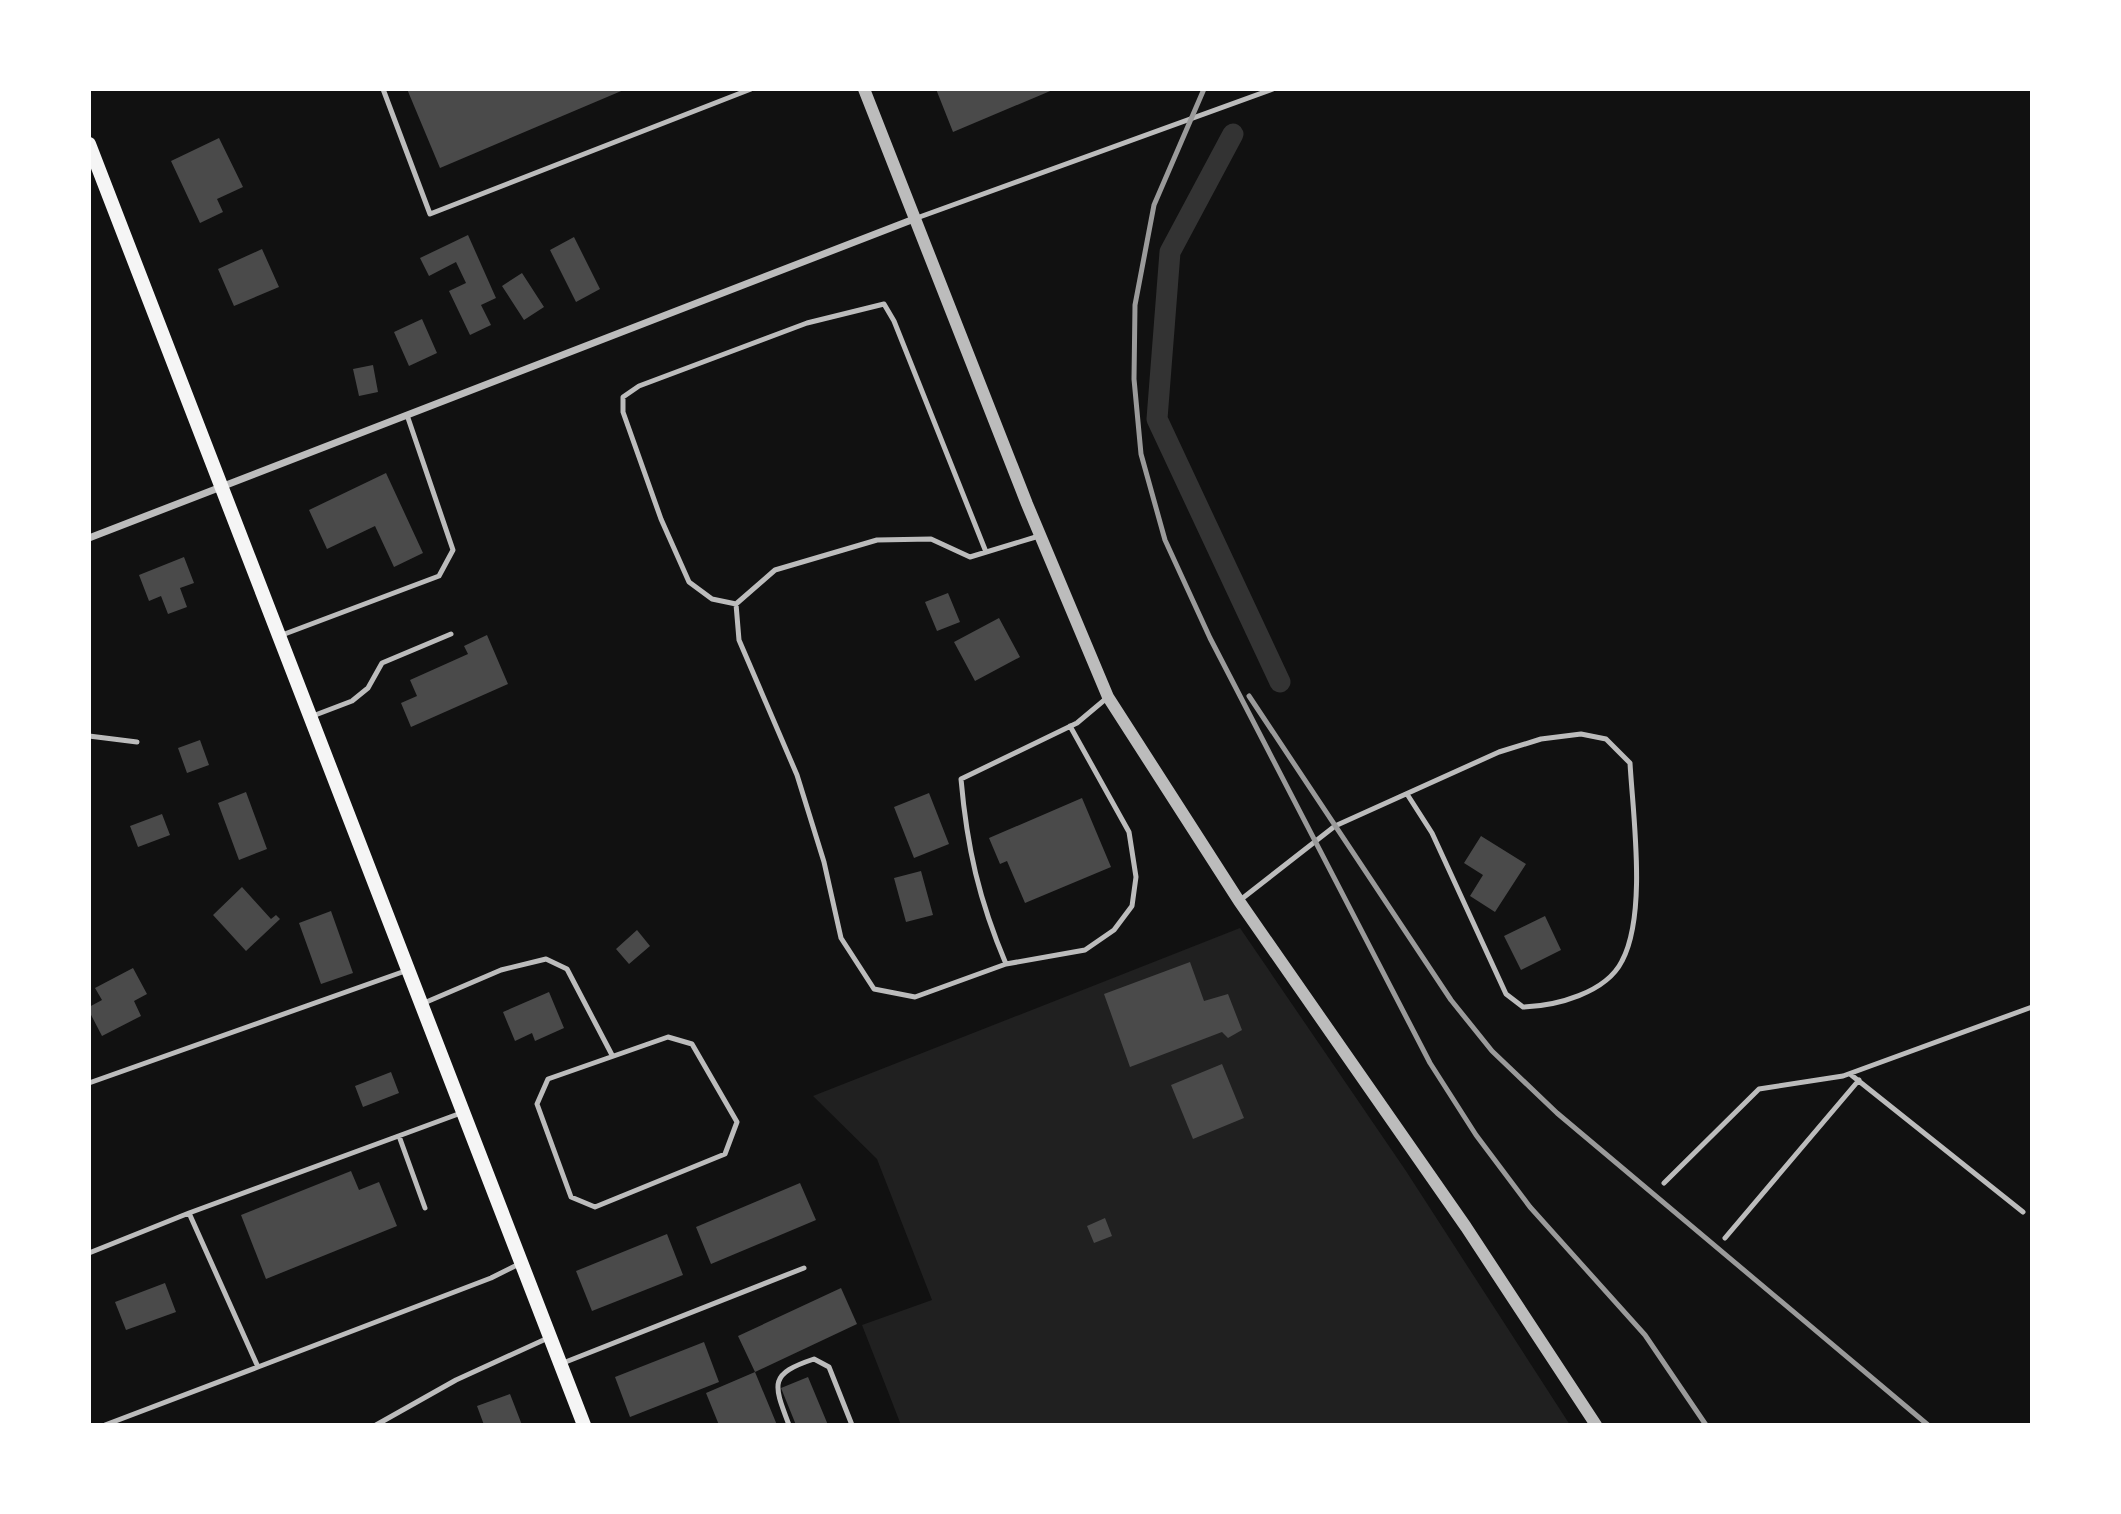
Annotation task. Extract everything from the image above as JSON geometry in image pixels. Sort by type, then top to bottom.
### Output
[{"type":"main road","points":[[89,144],[96,180],[222,487],[584,1425]]},
{"type":"street","points":[[864,89],[1040,536],[1108,697],[1239,901],[1466,1227],[1596,1425]]},
{"type":"street","points":[[89,538],[914,219]]},
{"type":"lane","points":[[383,89],[430,214],[751,89]]},
{"type":"lane","points":[[914,219],[1273,89]]},
{"type":"lane","points":[[736,604],[712,599],[689,582],[661,519],[623,412],[623,397],[639,386],[807,323],[884,304],[894,321],[986,552]]},
{"type":"lane","points":[[279,636],[439,576],[453,550],[407,415]]},
{"type":"lane","points":[[736,604],[775,570],[877,540],[931,539],[970,557],[1040,536]]},
{"type":"lane","points":[[736,604],[739,640],[797,775],[824,862],[841,938],[874,989],[915,997],[1006,964],[1085,950],[1114,930],[1132,906],[1136,877],[1129,832],[1070,726]]},
{"type":"lane","points":[[310,717],[352,701],[368,688],[382,663],[450,634]]},
{"type":"lane","points":[[1006,964],[983,911],[966,831],[961,779],[1070,726],[1108,697]]},
{"type":"lane","points":[[1239,901],[1335,826],[1499,752],[1541,738],[1581,734],[1606,740],[1630,763],[1636,859],[1634,922],[1622,962],[1598,988],[1542,1007],[1523,1007],[1506,994],[1432,833],[1407,794]]},
{"type":"lane","points":[[89,736],[137,742]]},
{"type":"lane","points":[[421,1004],[501,970],[546,959],[567,969],[612,1055]]},
{"type":"lane","points":[[89,1083],[408,970]]},
{"type":"lane","points":[[1664,1183],[1759,1089],[1850,1074],[2031,1009]]},
{"type":"lane","points":[[668,1037],[692,1044],[737,1122],[724,1154],[595,1207],[571,1197],[537,1104],[548,1079],[612,1055],[668,1037]]},
{"type":"lane","points":[[1850,1074],[2023,1212]]},
{"type":"lane","points":[[1725,1238],[1859,1080]]},
{"type":"lane","points":[[89,1253],[189,1213],[463,1112]]},
{"type":"lane","points":[[399,1136],[425,1208]]},
{"type":"lane","points":[[189,1213],[258,1367]]},
{"type":"lane","points":[[105,1425],[491,1278],[521,1263]]},
{"type":"lane","points":[[560,1364],[804,1268]]},
{"type":"lane","points":[[376,1425],[456,1380],[550,1337]]},
{"type":"lane","points":[[789,1425],[777,1388],[780,1376],[788,1368],[814,1359],[829,1367],[852,1425]]},
{"type":"shaded area","points":[[1240,928],[1406,1171],[1570,1425],[901,1425],[862,1325],[932,1300],[877,1159],[813,1096]]},
{"type":"building","points":[[407,89],[626,89],[440,168]]},
{"type":"building","points":[[936,89],[1055,89],[953,132]]},
{"type":"building","points":[[219,138],[243,187],[217,199],[223,212],[200,223],[171,161]]},
{"type":"building","points":[[468,235],[496,298],[481,305],[491,325],[470,335],[449,291],[466,283],[456,262],[429,276],[420,258]]},
{"type":"building","points":[[574,237],[600,289],[576,302],[550,250]]},
{"type":"building","points":[[262,249],[279,287],[234,306],[218,269]]},
{"type":"building","points":[[522,273],[544,307],[524,320],[502,286]]},
{"type":"building","points":[[422,319],[437,353],[409,366],[394,332]]},
{"type":"building","points":[[373,365],[378,392],[359,396],[353,369]]},
{"type":"building","points":[[386,473],[423,553],[394,567],[375,526],[327,549],[309,510]]},
{"type":"building","points":[[184,557],[194,583],[180,588],[187,607],[168,614],[161,596],[149,601],[139,575]]},
{"type":"building","points":[[948,593],[960,622],[937,631],[925,602]]},
{"type":"building","points":[[999,618],[1020,657],[975,681],[954,642]]},
{"type":"building","points":[[487,635],[508,684],[411,727],[401,703],[417,696],[410,680],[468,654],[464,646]]},
{"type":"building","points":[[200,740],[209,765],[187,773],[178,748]]},
{"type":"building","points":[[246,792],[267,849],[239,860],[218,803]]},
{"type":"building","points":[[929,793],[949,844],[914,858],[894,807]]},
{"type":"building","points":[[1082,798],[1111,867],[1025,903],[1007,861],[1000,864],[989,838]]},
{"type":"building","points":[[162,814],[170,835],[138,847],[130,826]]},
{"type":"building","points":[[1481,836],[1526,864],[1495,912],[1470,896],[1483,875],[1464,863]]},
{"type":"building","points":[[921,871],[933,915],[906,922],[894,878]]},
{"type":"building","points":[[242,887],[271,919],[276,915],[280,919],[246,951],[213,915]]},
{"type":"building","points":[[331,911],[353,973],[321,984],[299,923]]},
{"type":"building","points":[[1545,916],[1561,950],[1521,970],[1504,936]]},
{"type":"building","points":[[637,930],[650,946],[629,964],[616,949]]},
{"type":"building","points":[[1190,962],[1204,1001],[1228,994],[1242,1030],[1228,1038],[1222,1032],[1130,1067],[1104,994]]},
{"type":"building","points":[[133,968],[147,994],[134,1001],[141,1016],[102,1036],[89,1011],[89,1007],[102,1000],[95,988]]},
{"type":"building","points":[[549,992],[564,1028],[535,1041],[532,1033],[515,1041],[503,1012]]},
{"type":"building","points":[[1222,1064],[1244,1118],[1193,1139],[1171,1085]]},
{"type":"building","points":[[391,1072],[399,1093],[363,1107],[355,1086]]},
{"type":"building","points":[[351,1171],[359,1190],[379,1182],[397,1226],[266,1279],[241,1215]]},
{"type":"building","points":[[800,1183],[816,1220],[711,1264],[696,1227]]},
{"type":"building","points":[[1105,1218],[1112,1236],[1094,1243],[1087,1226]]},
{"type":"building","points":[[667,1234],[683,1275],[592,1311],[576,1271]]},
{"type":"building","points":[[165,1283],[176,1312],[126,1330],[115,1302]]},
{"type":"building","points":[[841,1288],[857,1324],[755,1372],[738,1336]]},
{"type":"building","points":[[704,1342],[719,1382],[630,1417],[615,1377]]},
{"type":"building","points":[[755,1372],[777,1425],[719,1425],[706,1393]]},
{"type":"building","points":[[808,1377],[828,1425],[796,1425],[781,1388]]},
{"type":"building","points":[[510,1394],[522,1425],[484,1425],[477,1406]]},
{"type":"waterway","points":[[1233,134],[1170,252],[1157,419],[1280,682]]},
{"type":"railway","points":[[1204,89],[1154,205],[1135,305],[1134,379],[1141,454],[1165,540],[1210,638],[1430,1063],[1476,1135],[1530,1207],[1645,1335],[1706,1425]]},
{"type":"railway","points":[[1249,696],[1451,1000],[1492,1051],[1557,1113],[1928,1425]]}]
